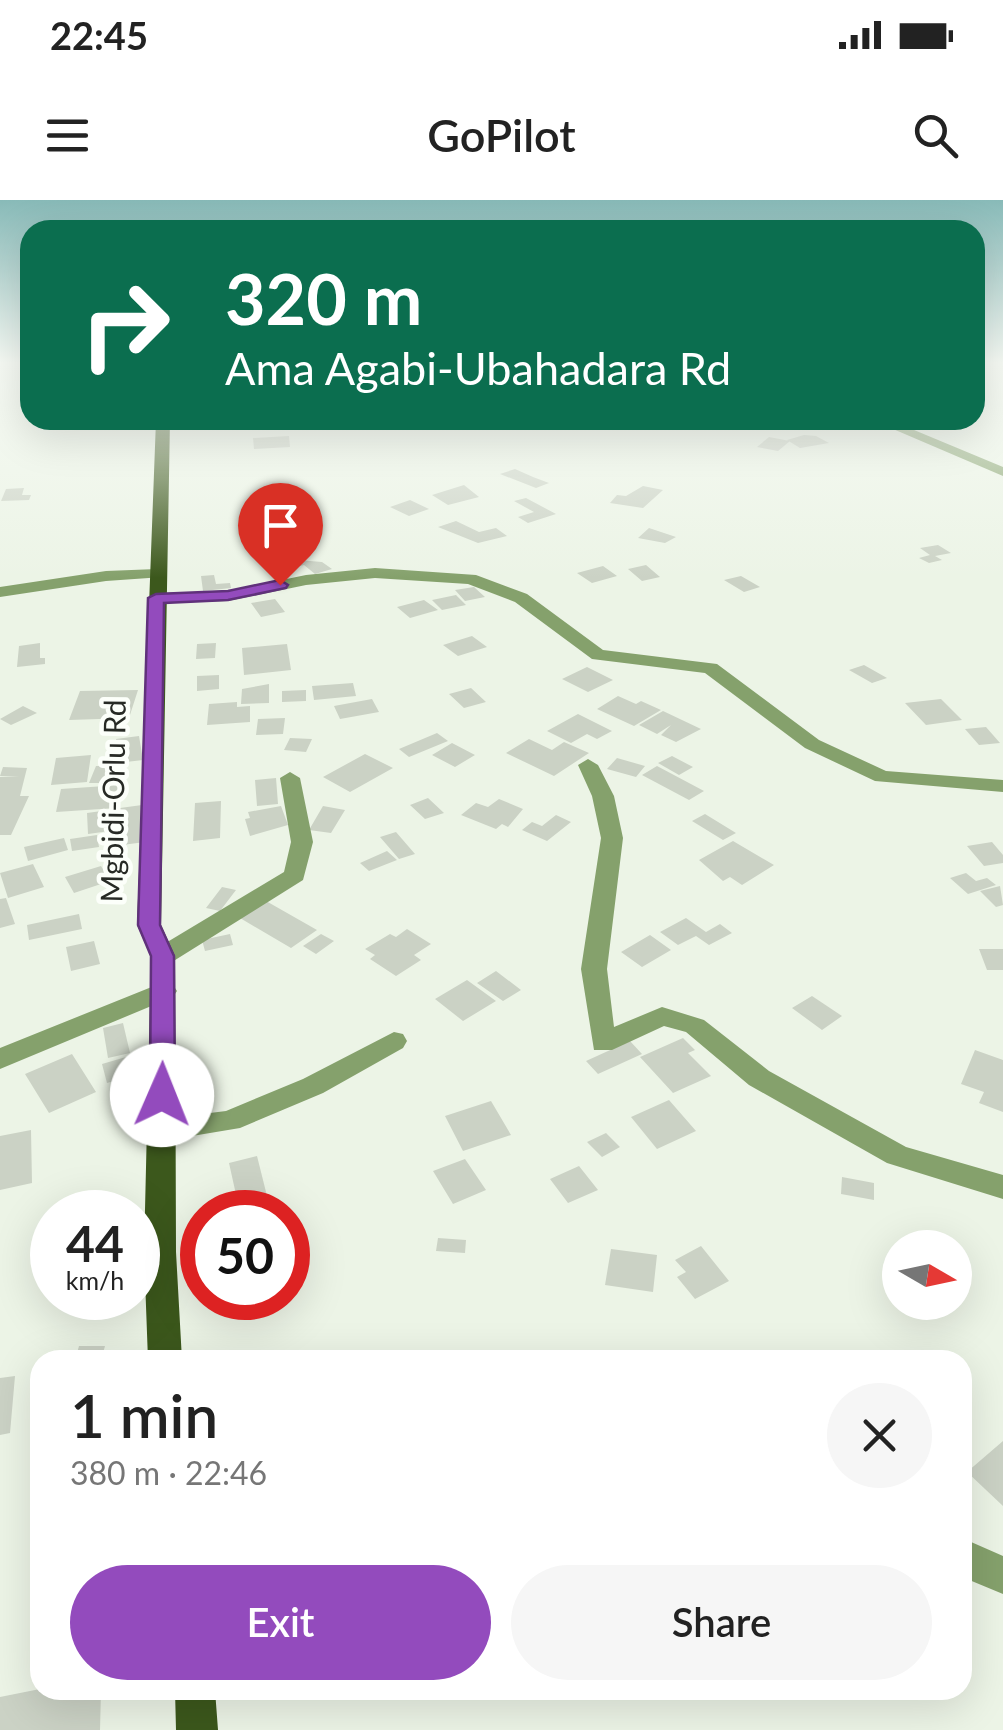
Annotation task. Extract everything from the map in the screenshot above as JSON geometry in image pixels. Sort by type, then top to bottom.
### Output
[{"type":"main road","name":"Mgbidi-Orlu Rd","points":[[162,435],[149,925],[162,956],[164,991],[165,1350]]},
{"type":"main road","points":[[196,1700],[197,1730]]},
{"type":"street","points":[[915,435],[1003,472]]},
{"type":"street","points":[[0,592],[106,576],[228,596],[306,580],[374,573],[470,579],[521,598],[598,655],[710,668],[812,744],[882,777],[1003,786]]},
{"type":"street","points":[[588,766],[603,796],[612,838],[594,968],[603,1043],[662,1016],[695,1026],[759,1078],[897,1155],[1003,1187]]},
{"type":"street","points":[[162,956],[295,875],[302,842],[290,778]]},
{"type":"street","points":[[0,1059],[164,991]]},
{"type":"street","points":[[162,1130],[230,1121],[313,1086],[394,1041]]},
{"type":"street","points":[[972,1561],[1003,1575]]},
{"type":"building","points":[[809,435],[829,443],[800,448],[787,440]]},
{"type":"building","points":[[289,436],[290,447],[254,449],[253,438]]},
{"type":"building","points":[[769,437],[790,441],[778,451],[757,447]]},
{"type":"building","points":[[515,469],[549,483],[536,488],[500,474]]},
{"type":"building","points":[[464,485],[479,497],[448,505],[432,495]]},
{"type":"building","points":[[643,486],[663,490],[643,508],[610,503],[617,495],[626,496]]},
{"type":"building","points":[[24,488],[22,495],[31,495],[29,500],[1,501],[6,489]]},
{"type":"building","points":[[526,498],[556,514],[528,523],[518,517],[534,512],[514,501]]},
{"type":"building","points":[[410,500],[429,509],[409,516],[390,507]]},
{"type":"building","points":[[302,513],[310,530],[288,532],[281,515]]},
{"type":"building","points":[[456,521],[479,532],[496,528],[507,536],[478,543],[438,527]]},
{"type":"building","points":[[649,528],[676,537],[665,543],[638,538]]},
{"type":"building","points":[[938,545],[951,553],[935,556],[942,560],[929,563],[919,558],[930,555],[920,548]]},
{"type":"building","points":[[290,552],[298,560],[322,562],[332,569],[315,574],[304,565],[279,571],[266,558]]},
{"type":"building","points":[[646,565],[660,577],[642,581],[628,569]]},
{"type":"building","points":[[603,566],[617,576],[592,583],[577,573]]},
{"type":"building","points":[[214,575],[216,584],[230,583],[231,588],[203,591],[201,576]]},
{"type":"building","points":[[741,576],[760,587],[744,592],[724,580]]},
{"type":"building","points":[[474,587],[485,597],[465,601],[455,590]]},
{"type":"building","points":[[456,595],[466,605],[442,610],[432,600]]},
{"type":"building","points":[[275,599],[285,612],[261,617],[251,603]]},
{"type":"building","points":[[424,600],[438,610],[410,618],[397,607]]},
{"type":"building","points":[[472,636],[487,647],[458,656],[443,645]]},
{"type":"building","points":[[40,643],[40,658],[45,658],[45,664],[17,667],[19,646]]},
{"type":"building","points":[[216,643],[215,658],[196,659],[197,644]]},
{"type":"building","points":[[287,644],[291,670],[244,675],[242,648]]},
{"type":"building","points":[[864,665],[887,678],[872,683],[849,670]]},
{"type":"building","points":[[587,667],[613,680],[588,692],[562,679]]},
{"type":"building","points":[[219,675],[219,689],[197,691],[197,676]]},
{"type":"building","points":[[353,683],[356,696],[314,700],[312,686]]},
{"type":"building","points":[[269,684],[269,703],[241,704],[242,689]]},
{"type":"building","points":[[471,688],[486,702],[464,708],[449,694]]},
{"type":"building","points":[[138,690],[129,718],[69,720],[80,691]]},
{"type":"building","points":[[306,690],[306,701],[282,702],[282,691]]},
{"type":"building","points":[[618,696],[661,710],[634,726],[597,709]]},
{"type":"building","points":[[372,699],[379,712],[340,719],[334,706]]},
{"type":"building","points":[[941,699],[962,720],[926,725],[905,703]]},
{"type":"building","points":[[237,702],[237,707],[250,706],[250,722],[207,725],[209,704]]},
{"type":"building","points":[[23,706],[37,713],[11,725],[0,719]]},
{"type":"building","points":[[663,711],[701,729],[676,742],[661,735],[671,725],[657,734],[639,725]]},
{"type":"building","points":[[578,714],[612,731],[597,739],[587,734],[571,743],[547,731]]},
{"type":"building","points":[[285,718],[283,734],[256,735],[258,719]]},
{"type":"building","points":[[986,727],[1000,743],[979,745],[965,729]]},
{"type":"building","points":[[437,733],[448,741],[409,757],[399,749]]},
{"type":"building","points":[[139,736],[143,760],[126,762],[124,747],[117,748],[116,739]]},
{"type":"building","points":[[290,738],[312,739],[306,752],[284,750]]},
{"type":"building","points":[[529,739],[552,750],[564,742],[589,753],[554,776],[506,753]]},
{"type":"building","points":[[452,743],[475,755],[455,767],[432,755]]},
{"type":"building","points":[[365,754],[393,768],[350,792],[323,777]]},
{"type":"building","points":[[91,755],[87,782],[51,785],[56,758]]},
{"type":"building","points":[[672,756],[693,767],[679,775],[658,763]]},
{"type":"building","points":[[617,758],[645,766],[636,777],[607,769]]},
{"type":"building","points":[[96,766],[125,766],[117,783],[89,783]]},
{"type":"building","points":[[657,766],[704,791],[689,800],[642,775]]},
{"type":"building","points":[[3,767],[27,768],[20,796],[29,796],[11,835],[0,835],[0,777],[19,776],[0,776]]},
{"type":"building","points":[[276,778],[278,804],[257,806],[255,780]]},
{"type":"building","points":[[120,785],[116,808],[56,812],[61,789]]},
{"type":"building","points":[[428,798],[444,813],[425,819],[410,805]]},
{"type":"building","points":[[499,799],[523,809],[508,827],[502,824],[496,829],[461,815],[476,803],[488,807]]},
{"type":"building","points":[[221,801],[220,838],[193,841],[195,803]]},
{"type":"building","points":[[142,805],[145,842],[122,845],[120,808]]},
{"type":"building","points":[[281,806],[288,825],[250,836],[245,819],[250,818],[248,812]]},
{"type":"building","points":[[323,806],[345,810],[331,833],[309,830]]},
{"type":"building","points":[[116,809],[117,830],[88,834],[87,813]]},
{"type":"building","points":[[705,814],[736,833],[723,840],[692,821]]},
{"type":"building","points":[[556,815],[571,822],[547,841],[522,830],[532,822],[542,826]]},
{"type":"building","points":[[396,832],[415,854],[399,859],[380,837]]},
{"type":"building","points":[[97,835],[99,847],[72,851],[70,839]]},
{"type":"building","points":[[64,838],[68,850],[28,861],[24,847]]},
{"type":"building","points":[[733,841],[774,865],[742,885],[730,877],[723,881],[699,860]]},
{"type":"building","points":[[992,842],[1003,855],[1003,863],[984,866],[967,846]]},
{"type":"building","points":[[387,851],[397,860],[369,871],[360,863]]},
{"type":"building","points":[[33,864],[44,887],[8,898],[0,873]]},
{"type":"building","points":[[101,866],[110,881],[74,893],[65,877]]},
{"type":"building","points":[[966,873],[976,881],[987,878],[996,885],[968,894],[950,878]]},
{"type":"building","points":[[1000,886],[1003,905],[996,907],[980,891]]},
{"type":"building","points":[[222,887],[236,890],[220,911],[206,908]]},
{"type":"building","points":[[6,898],[15,924],[0,928],[0,899]]},
{"type":"building","points":[[266,901],[317,930],[291,948],[240,918]]},
{"type":"building","points":[[79,914],[82,929],[29,940],[27,925]]},
{"type":"building","points":[[686,918],[706,932],[720,924],[732,933],[709,945],[696,936],[678,945],[660,932]]},
{"type":"building","points":[[407,929],[431,944],[414,955],[421,960],[396,976],[370,959],[375,955],[365,949]]},
{"type":"building","points":[[230,934],[233,945],[205,951],[202,940]]},
{"type":"building","points":[[321,934],[334,941],[316,954],[303,946]]},
{"type":"building","points":[[650,935],[671,950],[642,967],[621,952]]},
{"type":"building","points":[[94,941],[100,964],[71,971],[66,947]]},
{"type":"building","points":[[979,949],[1003,949],[1003,970],[987,970]]},
{"type":"building","points":[[496,971],[521,990],[503,1001],[477,983]]},
{"type":"building","points":[[467,980],[496,1001],[463,1021],[435,999]]},
{"type":"building","points":[[812,996],[842,1016],[822,1030],[792,1008]]},
{"type":"building","points":[[123,1023],[130,1053],[108,1058],[103,1028]]},
{"type":"building","points":[[683,1038],[695,1050],[688,1053],[711,1076],[673,1093],[640,1057]]},
{"type":"building","points":[[630,1041],[642,1054],[598,1074],[586,1061]]},
{"type":"building","points":[[975,1050],[1003,1060],[1003,1112],[979,1103],[984,1092],[961,1084]]},
{"type":"building","points":[[72,1054],[96,1092],[49,1113],[25,1074]]},
{"type":"building","points":[[126,1057],[131,1076],[107,1083],[102,1064]]},
{"type":"building","points":[[669,1100],[696,1131],[657,1149],[631,1117]]},
{"type":"building","points":[[491,1101],[511,1135],[463,1151],[445,1116]]},
{"type":"building","points":[[31,1130],[32,1183],[0,1190],[0,1136]]},
{"type":"building","points":[[606,1133],[620,1147],[602,1157],[587,1142]]},
{"type":"building","points":[[257,1156],[266,1190],[235,1190],[229,1163]]},
{"type":"building","points":[[465,1159],[486,1190],[453,1204],[433,1171]]},
{"type":"building","points":[[579,1166],[598,1190],[568,1203],[550,1179]]},
{"type":"building","points":[[842,1177],[874,1183],[874,1200],[841,1194]]},
{"type":"building","points":[[438,1238],[466,1240],[465,1253],[436,1251]]},
{"type":"building","points":[[701,1246],[729,1281],[695,1299],[677,1277],[686,1272],[675,1260]]},
{"type":"building","points":[[611,1249],[657,1255],[653,1292],[605,1285]]},
{"type":"building","points":[[79,1346],[105,1346],[104,1350],[78,1350]]},
{"type":"building","points":[[15,1376],[10,1433],[0,1435],[0,1378]]},
{"type":"building","points":[[1003,1441],[1003,1506],[972,1477],[972,1468]]},
{"type":"building","points":[[30,1691],[30,1700],[101,1700],[100,1730],[0,1730],[0,1697]]},
{"type":"route","points":[[162,1095],[162,956],[149,925],[156,598],[228,596],[280,585]]}]
